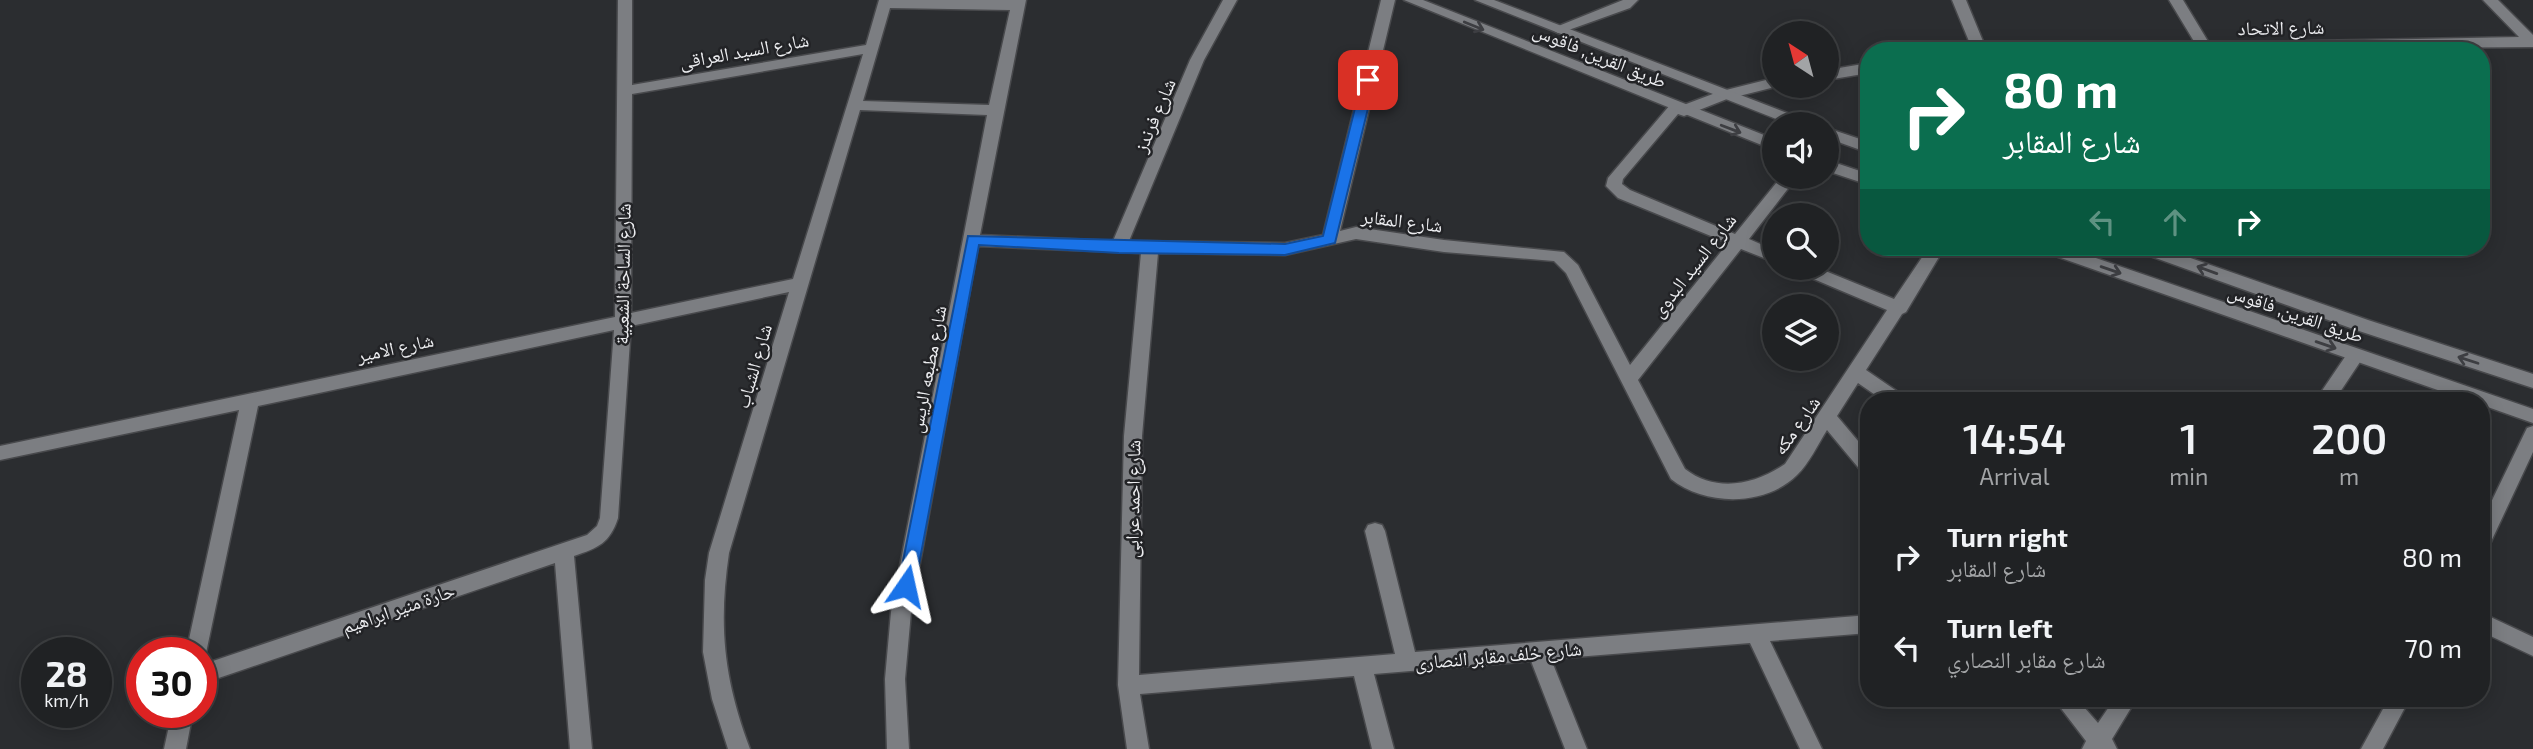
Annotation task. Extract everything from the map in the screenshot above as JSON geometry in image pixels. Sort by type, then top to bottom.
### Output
[{"type":"street","name":"شارع الساحة الشعبية","points":[[594,541],[609,524],[623,321],[625,0]]},
{"type":"street","name":"شارع فرندز","points":[[1119,247],[1197,60],[1230,0]]},
{"type":"street","points":[[1330,239],[1388,0]]},
{"type":"street","name":"طريق القرين, فاقوس","points":[[1411,0],[1762,140]]},
{"type":"street","name":"طريق القرين, فاقوس","points":[[1482,0],[1770,112]]},
{"type":"street","points":[[1559,29],[1625,5],[1631,0]]},
{"type":"street","points":[[1959,0],[1976,42]]},
{"type":"street","points":[[2176,0],[2196,42]]},
{"type":"street","points":[[2490,0],[2532,42]]},
{"type":"street","points":[[885,2],[1018,3]]},
{"type":"street","name":"شارع الشباب","points":[[739,749],[710,646],[710,603],[719,554],[885,2]]},
{"type":"street","name":"شارع مطبعه الريس","points":[[898,749],[895,679],[901,612],[973,240],[995,110],[1018,3]]},
{"type":"street","name":"شارع الاتحاد","points":[[2490,43],[2532,42]]},
{"type":"street","name":"شارع السيد العراقى","points":[[624,91],[871,48]]},
{"type":"street","points":[[1839,73],[1860,70]]},
{"type":"street","points":[[1762,86],[1679,109],[1616,178],[1614,186],[1624,194],[1762,251]]},
{"type":"street","points":[[854,105],[995,110]]},
{"type":"street","points":[[1839,137],[1860,145]]},
{"type":"street","points":[[1839,169],[1860,177]]},
{"type":"street","name":"شارع السيد البدوى","points":[[1629,379],[1779,189]]},
{"type":"street","name":"شارع المقابر","points":[[973,240],[1150,248],[1285,249],[1369,234],[1444,246],[1558,256],[1572,269],[1629,379]]},
{"type":"street","name":"شارع احمد عرابى","points":[[1138,749],[1128,685],[1133,436],[1150,248]]},
{"type":"street","name":"شارع مكه","points":[[1629,379],[1678,474],[1695,488],[1707,491],[1755,488],[1782,478],[1800,459],[1828,418],[1932,256]]},
{"type":"street","name":"طريق القرين, فاقوس","points":[[2077,256],[2355,356],[2464,392]]},
{"type":"street","name":"طريق القرين, فاقوس","points":[[2168,256],[2533,381]]},
{"type":"street","points":[[1832,280],[1900,308]]},
{"type":"street","name":"شارع الامير","points":[[0,453],[799,284]]},
{"type":"street","points":[[2330,392],[2355,356]]},
{"type":"street","points":[[1857,373],[1885,392]]},
{"type":"street","points":[[199,637],[250,399]]},
{"type":"street","name":"طريق القرين, فاقوس","points":[[2490,401],[2533,415]]},
{"type":"street","points":[[1828,418],[1860,456]]},
{"type":"street","points":[[2490,523],[2533,433]]},
{"type":"street","points":[[1374,531],[1407,663]]},
{"type":"street","name":"حارة منير ابراهيم","points":[[217,670],[594,541]]},
{"type":"street","points":[[564,551],[581,749]]},
{"type":"street","name":"شارع خلف مقابر النصارى","points":[[1128,685],[1860,625]]},
{"type":"street","points":[[2490,626],[2533,647]]},
{"type":"street","points":[[1756,633],[1811,749]]},
{"type":"street","points":[[1538,652],[1576,749]]},
{"type":"street","points":[[1362,667],[1383,749]]},
{"type":"street","points":[[2070,707],[2099,746],[2122,707]]},
{"type":"street","points":[[2372,749],[2395,707]]},
{"type":"street","points":[[175,749],[180,728]]},
{"type":"route","points":[[906,586],[973,240],[1119,247],[1297,249],[1330,239],[1368,80]]}]
